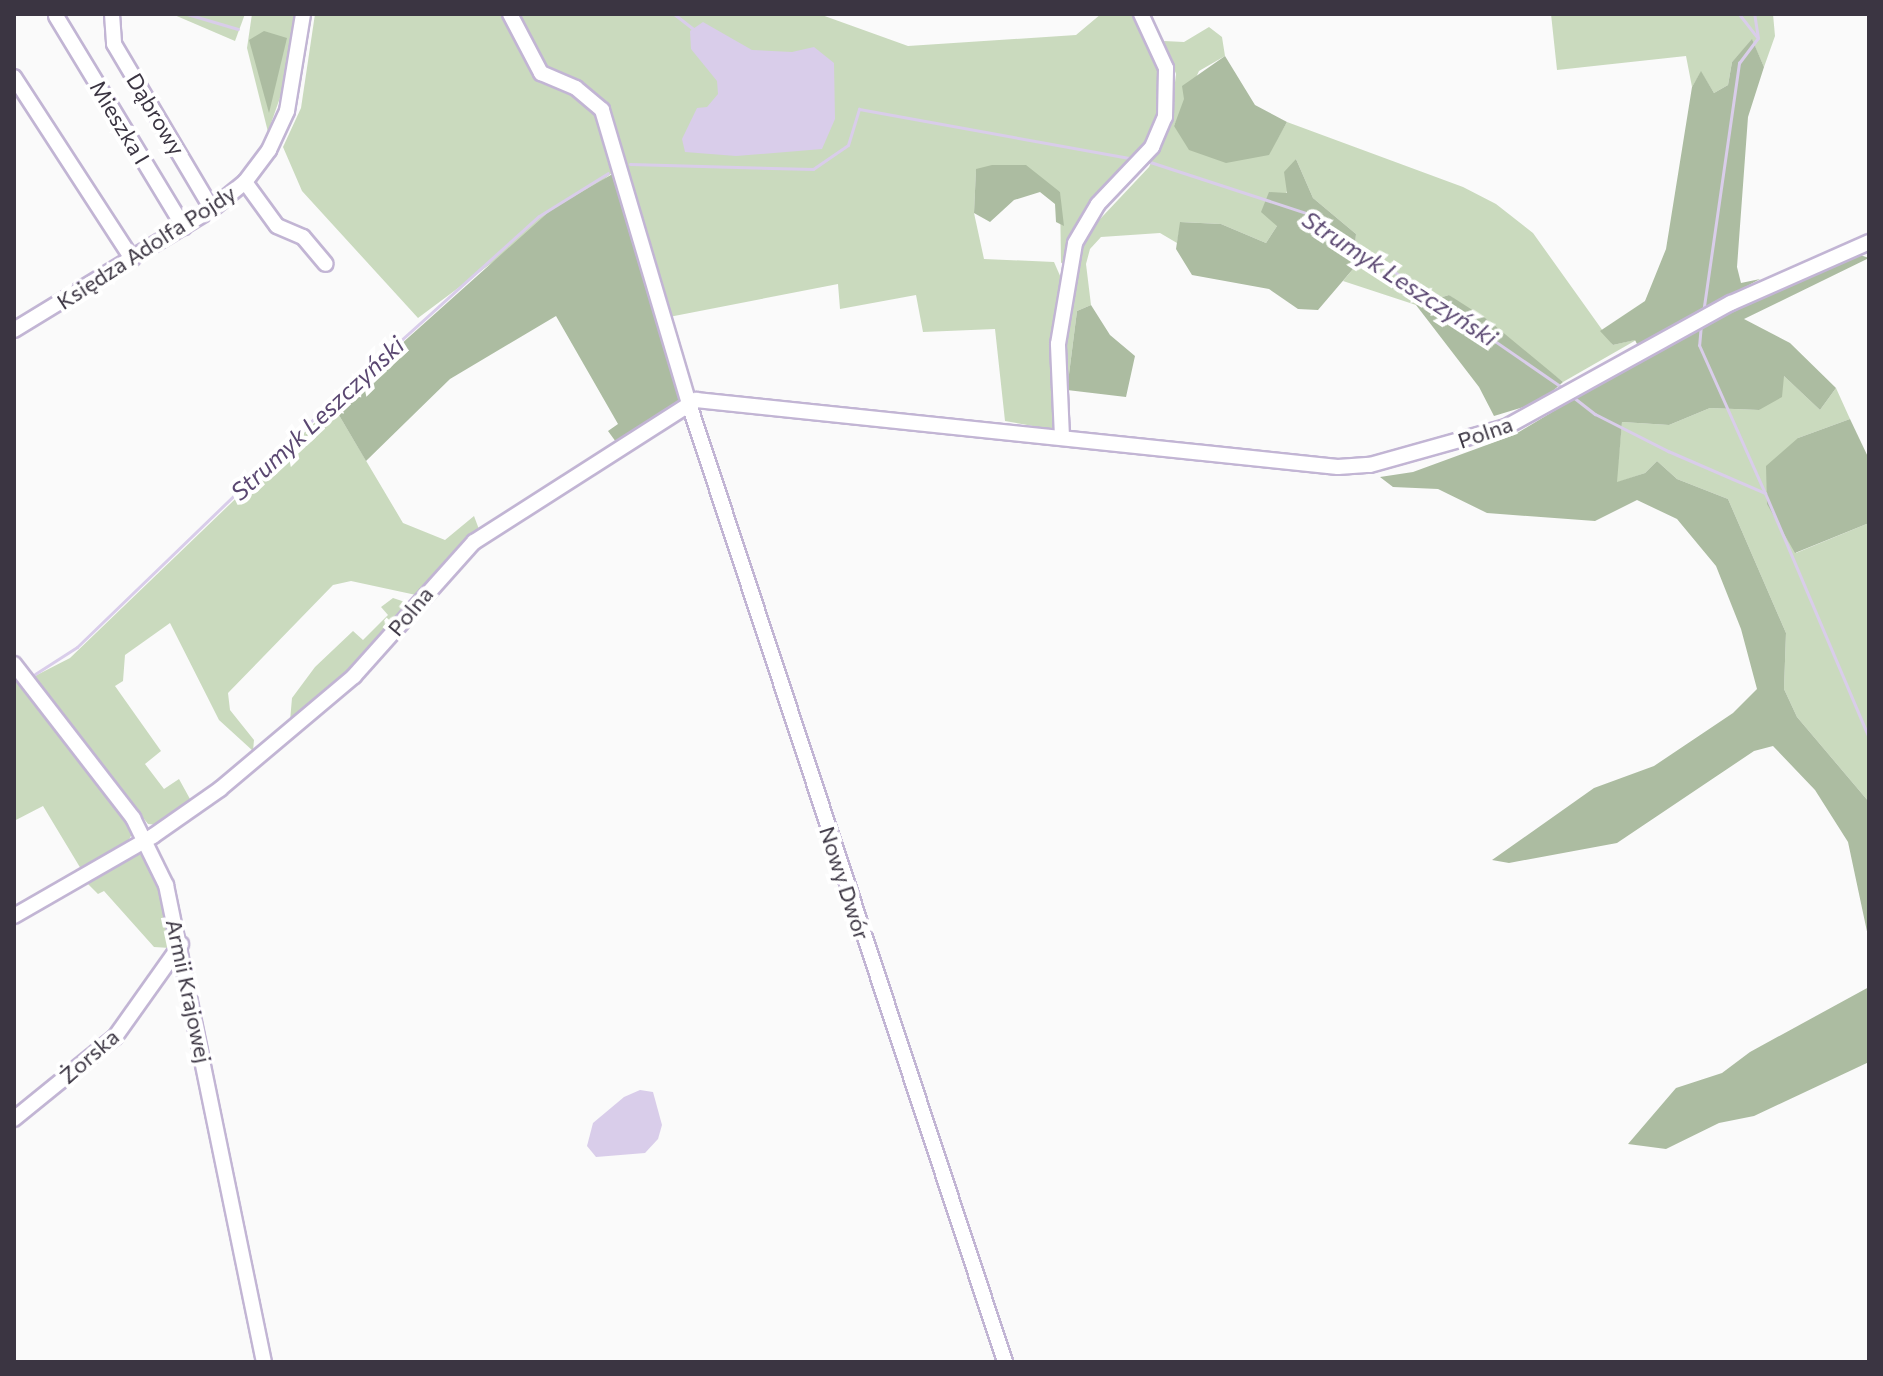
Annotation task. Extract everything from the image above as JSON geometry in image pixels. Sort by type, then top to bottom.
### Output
[{"type":"street","name":"Dąbrowy","points":[[112,14],[114,44],[212,209]]},
{"type":"street","name":"Księdza Adolfa Pojdy","points":[[14,330],[184,227],[245,182],[269,150],[287,111],[303,14]]},
{"type":"street","points":[[510,14],[541,73],[576,88],[602,110],[689,404]]},
{"type":"street","points":[[1062,437],[1057,354],[1070,257],[1087,217],[1142,160],[1164,121],[1167,76],[1141,14]]},
{"type":"street","name":"Mieszka I","points":[[56,16],[184,227]]},
{"type":"street","points":[[14,77],[132,259]]},
{"type":"street","points":[[245,182],[277,226],[303,237],[326,264]]},
{"type":"street","name":"Polna","points":[[14,916],[147,840],[220,789],[338,690],[474,542],[689,404],[715,398],[1359,466],[1486,435],[1569,393],[1702,318],[1869,242]]},
{"type":"street","name":"Nowy Dwór","points":[[689,404],[1005,1362]]},
{"type":"street","name":"Armii Krajowej","points":[[14,664],[147,840],[166,885],[181,944],[264,1362]]},
{"type":"street","name":"Żorska","points":[[14,1119],[115,1037],[181,944]]},
{"type":"green space","points":[[172,14],[245,14],[235,41]]},
{"type":"green space","points":[[252,14],[294,14],[282,92],[268,132],[247,48]]},
{"type":"green space","points":[[315,14],[819,14],[908,46],[1076,35],[1101,14],[1135,14],[1162,74],[1161,108],[1153,136],[1077,225],[1065,262],[1061,263],[1060,192],[976,170],[974,213],[984,259],[1054,262],[1061,278],[1051,363],[1055,430],[1005,421],[995,329],[923,332],[916,295],[840,309],[838,284],[669,317],[623,165],[418,318],[302,191],[283,147],[301,108]]},
{"type":"green space","points":[[1551,14],[1773,14],[1775,36],[1764,67],[1752,40],[1732,62],[1728,85],[1714,93],[1701,72],[1692,87],[1686,56],[1557,70]]},
{"type":"green space","points":[[1209,27],[1222,37],[1225,56],[1199,71],[1174,126],[1268,155],[1287,122],[1463,187],[1496,204],[1533,233],[1613,345],[1638,339],[1563,382],[1449,295],[1416,305],[1343,281],[1353,269],[1356,234],[1313,198],[1296,159],[1277,226],[1266,243],[1221,224],[1181,222],[1177,243],[1160,233],[1101,237],[1090,249],[1086,264],[1091,305],[1077,311],[1067,390],[1061,376],[1070,284],[1086,234],[1149,167],[1158,148],[1171,115],[1176,74],[1164,41],[1184,42]]},
{"type":"green space","points":[[264,31],[287,38],[269,113],[249,40]]},
{"type":"green space","points":[[1752,39],[1764,67],[1748,117],[1737,267],[1741,283],[1760,279],[1638,346],[1635,340],[1613,345],[1600,331],[1645,301],[1666,249],[1692,87],[1701,71],[1714,93],[1728,85],[1732,62]]},
{"type":"green space","points":[[1225,56],[1255,105],[1287,122],[1269,155],[1226,163],[1189,150],[1174,126],[1184,99],[1182,86]]},
{"type":"green space","points":[[1296,159],[1313,198],[1356,234],[1353,269],[1318,310],[1298,309],[1269,289],[1192,275],[1176,249],[1180,222],[1221,224],[1266,243],[1277,226],[1261,212],[1269,192],[1287,193],[1284,172]]},
{"type":"green space","points":[[992,165],[1026,165],[1060,192],[1064,226],[1056,222],[1055,204],[1040,192],[1014,200],[990,222],[974,213],[976,169]]},
{"type":"green space","points":[[616,172],[683,400],[616,442],[608,431],[618,424],[556,316],[450,379],[366,461],[333,405],[552,209]]},
{"type":"green space","points":[[1854,253],[1869,258],[1744,319],[1790,343],[1836,388],[1820,410],[1784,376],[1782,397],[1759,410],[1710,408],[1669,425],[1622,422],[1617,482],[1645,473],[1657,461],[1677,479],[1728,499],[1786,633],[1784,689],[1797,717],[1869,802],[1869,941],[1848,842],[1815,790],[1773,746],[1754,751],[1617,843],[1509,863],[1492,860],[1594,788],[1654,766],[1733,713],[1757,689],[1741,629],[1716,566],[1677,519],[1637,500],[1595,521],[1487,513],[1438,489],[1393,487],[1380,477],[1413,472],[1514,435],[1667,343]]},
{"type":"green space","points":[[1449,295],[1488,320],[1563,382],[1540,402],[1494,416],[1479,387],[1416,305]]},
{"type":"green space","points":[[1091,305],[1110,335],[1135,356],[1126,397],[1067,390],[1077,311]]},
{"type":"green space","points":[[1783,375],[1820,410],[1836,388],[1850,419],[1798,438],[1796,553],[1869,523],[1869,802],[1797,717],[1784,689],[1786,633],[1728,499],[1677,479],[1657,461],[1645,473],[1616,483],[1622,422],[1669,425],[1710,408],[1759,410]]},
{"type":"green space","points":[[333,405],[403,523],[445,540],[474,516],[480,532],[416,595],[351,581],[333,585],[228,693],[230,710],[254,740],[253,751],[219,720],[170,623],[125,655],[123,681],[115,686],[161,751],[145,764],[164,789],[179,779],[190,799],[190,805],[158,825],[148,824],[33,677],[70,658]]},
{"type":"green space","points":[[1850,419],[1869,459],[1869,523],[1795,553],[1767,504],[1766,466],[1798,438]]},
{"type":"green space","points":[[393,598],[405,602],[404,611],[351,671],[290,721],[292,698],[315,667],[353,631],[363,640],[388,615],[381,607]]},
{"type":"green space","points":[[14,677],[122,808],[134,831],[125,846],[81,869],[43,806],[14,821]]},
{"type":"green space","points":[[136,854],[147,855],[165,898],[175,940],[170,948],[154,947],[104,891],[98,894],[86,882]]},
{"type":"green space","points":[[1869,987],[1869,1062],[1754,1116],[1719,1123],[1666,1149],[1628,1144],[1676,1088],[1722,1073],[1750,1052]]},
{"type":"shaded area","points":[[703,22],[752,50],[792,52],[814,47],[834,63],[835,119],[822,149],[736,156],[685,152],[682,139],[697,108],[707,107],[718,94],[717,81],[691,49],[690,31]]},
{"type":"shaded area","points":[[640,1090],[653,1092],[662,1125],[658,1139],[645,1153],[596,1157],[587,1146],[593,1123],[624,1097]]},
{"type":"waterway","points":[[187,14],[238,29]]},
{"type":"waterway","points":[[674,14],[693,29]]},
{"type":"waterway","points":[[1739,14],[1756,36]]},
{"type":"waterway","points":[[1703,313],[1739,63],[1758,38],[1754,14]]},
{"type":"waterway","name":"Strumyk Leszczyński","points":[[630,164],[813,169],[848,145],[859,109],[1135,159]]},
{"type":"waterway","name":"Strumyk Leszczyński","points":[[1147,161],[1312,215],[1564,389]]},
{"type":"waterway","name":"Strumyk Leszczyński","points":[[35,674],[77,647],[309,423],[539,216],[608,173]]},
{"type":"waterway","points":[[1701,324],[1699,345],[1764,491]]},
{"type":"waterway","name":"Strumyk Leszczyński","points":[[1573,397],[1595,414],[1668,451],[1765,493],[1869,738]]}]
